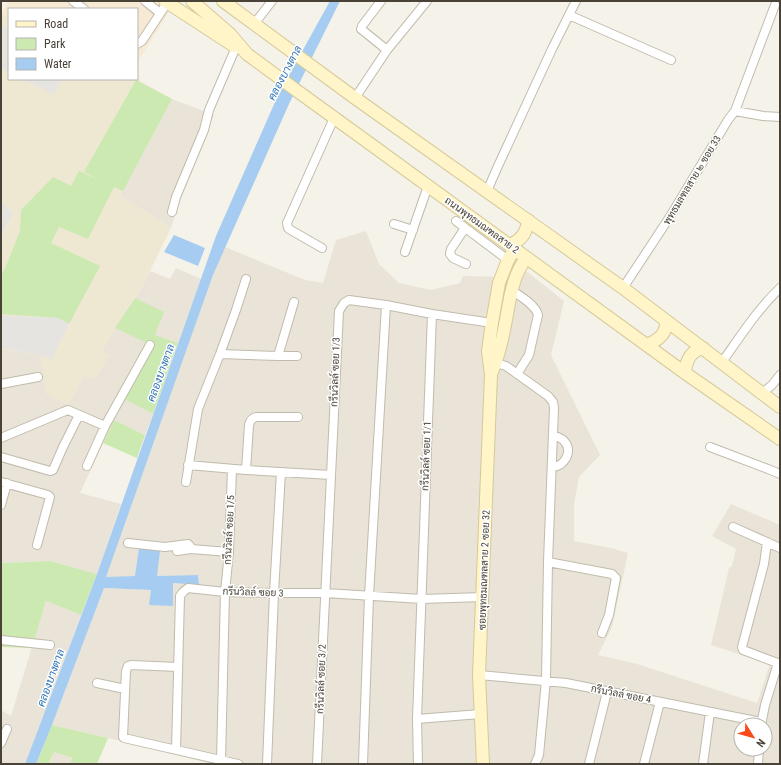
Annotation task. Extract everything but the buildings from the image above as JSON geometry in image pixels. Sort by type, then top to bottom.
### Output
[{"type":"main road","name":"ถนนพุทธมณฑลสาย 2","points":[[192,1],[230,34],[247,54],[279,78],[685,373],[780,439]]},
{"type":"main road","points":[[223,1],[355,98],[623,288],[780,407]]},
{"type":"main road","points":[[164,5],[247,54]]},
{"type":"main road","name":"ซอยพุทธมณฑลสาย 2 ซอย 32","points":[[483,764],[479,675],[491,375],[488,351],[499,283],[512,247],[515,242],[520,239],[527,227],[528,220]]},
{"type":"main road","name":"ซอยพุทธมณฑลสาย 2 ซอย 32","points":[[491,375],[499,354],[511,290],[520,267],[526,258]]},
{"type":"main road","points":[[647,344],[657,340],[662,335],[666,327],[666,321]]},
{"type":"main road","points":[[492,322],[505,325]]},
{"type":"main road","points":[[685,373],[686,364],[690,356],[697,350],[703,348]]},
{"type":"street","points":[[73,1],[83,8]]},
{"type":"street","points":[[138,43],[142,41],[164,5],[145,1]]},
{"type":"street","points":[[254,24],[272,1]]},
{"type":"street","points":[[382,1],[361,29],[387,50]]},
{"type":"street","points":[[355,98],[387,50],[427,1]]},
{"type":"street","points":[[487,191],[576,1]]},
{"type":"street","name":"พุทธมลฑลสาย ๒ ซอย 33","points":[[623,288],[671,215],[728,120],[735,111],[775,5]]},
{"type":"street","points":[[569,15],[671,60]]},
{"type":"street","points":[[172,212],[176,197],[204,130],[209,110],[236,47]]},
{"type":"street","points":[[735,111],[763,116],[780,117]]},
{"type":"street","points":[[322,248],[288,228],[287,223],[334,118]]},
{"type":"street","points":[[405,252],[428,186]]},
{"type":"street","points":[[456,221],[508,260]]},
{"type":"street","points":[[394,224],[413,230]]},
{"type":"street","points":[[466,228],[451,249],[450,254],[453,258],[466,264]]},
{"type":"street","points":[[186,482],[198,409],[220,354],[246,279]]},
{"type":"street","points":[[722,362],[757,312],[780,288]]},
{"type":"street","points":[[511,290],[537,310],[538,315],[529,355],[517,374]]},
{"type":"street","name":"กรีนวิลล์ ซอย 1/3","points":[[325,593],[338,311],[344,303],[349,300],[386,305],[432,314],[492,322]]},
{"type":"street","points":[[278,356],[294,302]]},
{"type":"street","points":[[363,764],[369,596],[386,305]]},
{"type":"street","name":"กรีนวิลล์ ซอย 1/1","points":[[418,764],[417,719],[432,314]]},
{"type":"street","points":[[87,466],[105,426],[150,345]]},
{"type":"street","points":[[220,354],[297,356]]},
{"type":"street","points":[[496,363],[506,366],[548,396],[553,402],[554,408],[548,562],[546,680],[539,755],[535,764]]},
{"type":"street","points":[[762,394],[777,385],[780,375]]},
{"type":"street","points":[[1,384],[38,376]]},
{"type":"street","points":[[1,438],[68,410],[105,426]]},
{"type":"street","points":[[1,457],[50,471],[53,470],[79,415]]},
{"type":"street","points":[[246,470],[249,425],[253,418],[298,416]]},
{"type":"street","points":[[552,467],[563,463],[568,454],[568,449],[564,441],[553,435]]},
{"type":"street","points":[[710,447],[780,474]]},
{"type":"street","points":[[188,465],[331,475]]},
{"type":"street","name":"กรีนวิลล์ ซอย 1/5","points":[[221,760],[225,592],[229,552],[232,469]]},
{"type":"street","points":[[267,764],[280,472]]},
{"type":"street","points":[[1,505],[4,483],[48,495],[50,498],[37,545]]},
{"type":"street","points":[[733,527],[780,548]]},
{"type":"street","points":[[762,717],[779,664],[743,650],[742,647],[764,564],[767,542]]},
{"type":"street","points":[[128,543],[165,547],[188,544],[191,549]]},
{"type":"street","points":[[177,551],[191,549],[229,552]]},
{"type":"street","points":[[548,562],[612,574],[615,576],[616,578],[609,615],[602,633]]},
{"type":"street","name":"กรีนวิลล์ ซอย 3","points":[[176,750],[180,596],[188,588],[225,592],[274,594],[325,593],[422,599],[483,597]]},
{"type":"street","name":"กรีนวิลล์ ซอย 3/2","points":[[318,764],[325,593]]},
{"type":"street","points":[[1,640],[50,645]]},
{"type":"street","points":[[178,667],[130,665],[126,671],[123,738],[238,764]]},
{"type":"street","name":"กรีนวิลล์ ซอย 4","points":[[479,675],[566,683],[733,717]]},
{"type":"street","points":[[97,683],[125,689]]},
{"type":"street","points":[[589,764],[607,692]]},
{"type":"street","points":[[644,764],[660,702]]},
{"type":"street","points":[[703,764],[710,712]]},
{"type":"street","points":[[417,719],[480,714]]},
{"type":"street","points":[[1,743],[8,729]]},
{"type":"shaded area","points":[[8,1],[153,1],[169,12],[138,61],[138,8],[8,8],[8,18],[1,15]]},
{"type":"shaded area","points":[[1,15],[8,18],[8,80],[138,80],[172,99],[120,196],[171,228],[143,285],[101,351],[110,355],[95,378],[84,376],[68,405],[46,394],[40,355],[1,349],[1,237],[13,214],[1,200]]},
{"type":"shaded area","points":[[1,25],[8,28],[8,72],[1,68]]},
{"type":"shaded area","points":[[25,80],[62,80],[54,95]]},
{"type":"shaded area","points":[[172,99],[214,115],[186,183],[171,228],[120,196]]},
{"type":"shaded area","points":[[1,200],[13,214],[1,236]]},
{"type":"shaded area","points":[[366,231],[379,264],[399,283],[431,290],[460,283],[463,276],[501,277],[508,260],[530,274],[564,301],[551,355],[600,455],[579,477],[574,504],[574,541],[628,553],[612,627],[598,655],[637,664],[757,703],[770,664],[711,645],[729,568],[732,566],[736,549],[712,536],[731,504],[780,525],[780,764],[213,764],[52,725],[104,588],[151,590],[173,606],[173,583],[198,585],[198,575],[157,576],[139,548],[136,576],[105,578],[213,275],[225,247],[305,280],[323,283],[336,240]]},
{"type":"shaded area","points":[[176,268],[201,279],[178,343],[155,335],[135,298],[150,271],[170,279]]},
{"type":"shaded area","points":[[1,316],[58,318],[69,324],[51,360],[40,355],[1,348]]},
{"type":"shaded area","points":[[115,328],[148,343],[120,397],[153,414],[145,435],[114,420],[80,493],[121,504],[97,574],[50,561],[1,563],[1,349],[41,355],[46,394],[84,376],[95,378],[109,355],[101,352]]},
{"type":"shaded area","points":[[46,601],[81,615],[25,764],[1,764],[1,710],[11,716]]},
{"type":"shaded area","points":[[54,752],[72,758],[70,764],[53,764],[49,762]]},
{"type":"green space","points":[[136,80],[172,99],[123,191],[114,187],[88,239],[59,227],[51,243],[100,266],[69,324],[58,318],[1,314],[1,276],[20,231],[21,210],[53,177],[71,186],[79,171],[101,181],[84,172]]},
{"type":"green space","points":[[135,298],[164,312],[155,335],[178,343],[153,414],[120,397],[147,343],[115,328]]},
{"type":"green space","points":[[114,420],[145,435],[137,458],[103,443]]},
{"type":"green space","points":[[50,561],[97,574],[81,615],[46,601],[32,648],[1,647],[1,563]]},
{"type":"green space","points":[[52,725],[108,738],[97,764],[70,764],[72,758],[54,752],[49,762],[53,764],[36,764]]},
{"type":"water","points":[[330,1],[340,1],[289,104],[213,275],[106,577],[135,576],[139,548],[160,551],[157,576],[198,575],[199,585],[173,583],[173,606],[149,605],[151,590],[104,588],[36,764],[25,764],[97,574],[216,236],[279,93]]},
{"type":"water","points":[[174,235],[205,248],[198,266],[164,252]]},
{"type":"water label","name":"คลองบางตาล","points":[[285,73]]},
{"type":"water label","name":"คลองบางตาล","points":[[161,373]]},
{"type":"water label","name":"คลองบางตาล","points":[[51,678]]}]
